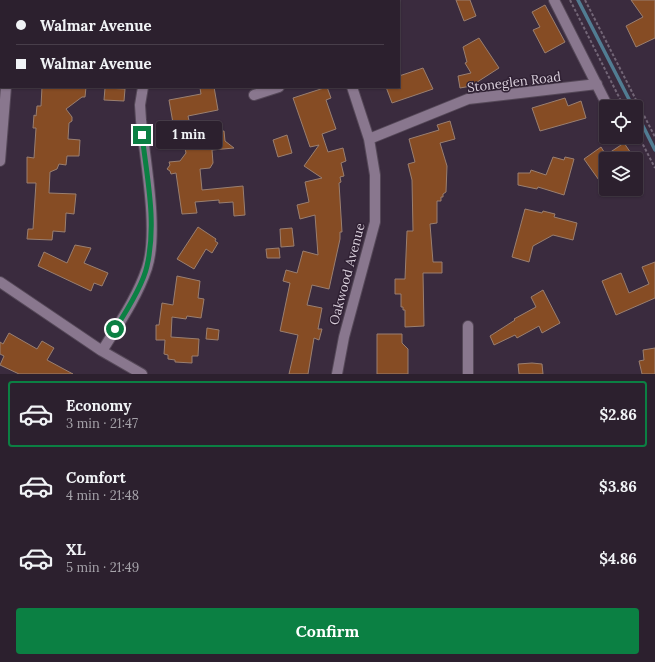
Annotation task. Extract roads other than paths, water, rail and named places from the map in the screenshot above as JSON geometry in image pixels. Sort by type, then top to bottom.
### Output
[{"type":"street","points":[[554,0],[605,100]]},
{"type":"street","name":"Stoneglen Road","points":[[369,139],[468,99],[597,84]]},
{"type":"street","points":[[0,161],[6,88]]},
{"type":"street","points":[[102,351],[129,307],[147,267],[152,231],[140,105],[143,88]]},
{"type":"street","points":[[254,95],[276,88]]},
{"type":"street","name":"Oakwood Avenue","points":[[337,374],[344,337],[375,222],[375,175],[369,139],[352,88]]},
{"type":"street","points":[[0,282],[102,351],[142,374]]},
{"type":"street","points":[[468,326],[468,374]]},
{"type":"waterway","points":[[578,0],[629,100]]},
{"type":"waterway","points":[[643,126],[655,150]]}]
